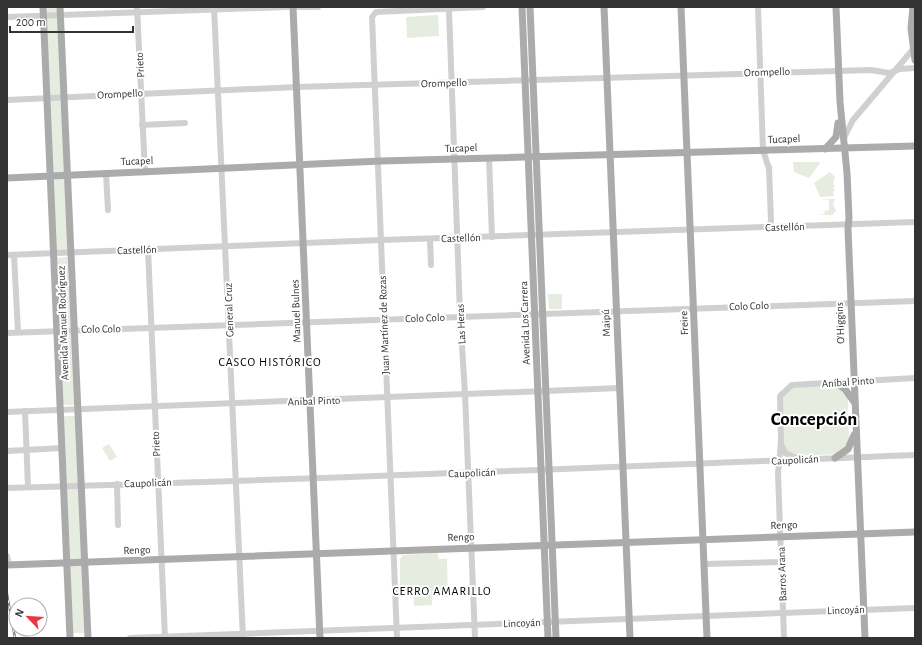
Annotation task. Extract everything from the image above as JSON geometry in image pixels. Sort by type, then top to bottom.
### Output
[{"type":"main road","name":"Avenida Manuel Rodríguez","points":[[43,7],[70,638]]},
{"type":"main road","name":"Avenida Manuel Rodríguez","points":[[60,7],[88,638]]},
{"type":"main road","name":"Manuel Bulnes","points":[[292,7],[304,243],[320,634]]},
{"type":"main road","name":"Avenida Los Carrera","points":[[522,7],[525,80],[540,235],[556,638]]},
{"type":"main road","name":"Avenida Los Carrera","points":[[530,7],[533,80],[532,235],[548,638]]},
{"type":"main road","name":"Maipú","points":[[604,7],[630,638]]},
{"type":"main road","name":"Freire","points":[[681,7],[707,638]]},
{"type":"main road","name":"O'Higgins","points":[[836,7],[840,102],[846,148],[865,638]]},
{"type":"main road","points":[[913,7],[915,60]]},
{"type":"main road","points":[[825,149],[833,141],[838,130],[840,102]]},
{"type":"main road","name":"Tucapel","points":[[7,178],[378,161],[915,146]]},
{"type":"main road","points":[[835,383],[845,389],[855,405]]},
{"type":"main road","points":[[835,458],[848,449],[856,429]]},
{"type":"main road","name":"Rengo","points":[[8,565],[552,544],[915,532]]},
{"type":"street","points":[[7,17],[44,17],[137,10],[287,7]]},
{"type":"street","points":[[292,7],[318,7]]},
{"type":"street","points":[[449,10],[483,7]]},
{"type":"street","points":[[758,7],[763,150],[769,169]]},
{"type":"street","name":"General Cruz","points":[[214,8],[230,326],[243,636]]},
{"type":"street","name":"Prieto","points":[[137,10],[145,172]]},
{"type":"street","name":"Juan Martínez de Rozas","points":[[397,638],[372,17],[374,13],[449,10]]},
{"type":"street","name":"Las Heras","points":[[449,10],[460,317],[469,474],[475,638]]},
{"type":"street","points":[[844,139],[851,122],[914,48]]},
{"type":"street","name":"Orompello","points":[[7,100],[375,84],[607,78],[760,72],[838,70],[880,71],[888,73],[900,69],[915,68]]},
{"type":"street","points":[[880,71],[884,77],[884,83]]},
{"type":"street","points":[[142,125],[185,123]]},
{"type":"street","points":[[768,228],[771,221],[769,158],[774,150]]},
{"type":"street","points":[[489,158],[492,236]]},
{"type":"street","points":[[106,173],[108,210]]},
{"type":"street","points":[[771,221],[778,228]]},
{"type":"street","name":"Castellón","points":[[10,255],[381,240],[778,228],[915,222]]},
{"type":"street","points":[[430,239],[431,265]]},
{"type":"street","name":"Prieto","points":[[148,249],[165,637]]},
{"type":"street","points":[[10,255],[18,332]]},
{"type":"street","name":"Colo Colo","points":[[7,332],[230,326],[543,313],[915,301]]},
{"type":"street","name":"Aníbal Pinto","points":[[784,391],[792,385],[835,383],[854,380],[915,378]]},
{"type":"street","name":"Aníbal Pinto","points":[[7,412],[620,388]]},
{"type":"street","name":"Barros Arana","points":[[784,391],[779,399],[781,442],[779,460],[780,537],[784,638]]},
{"type":"street","points":[[25,411],[28,487]]},
{"type":"street","points":[[781,442],[784,452],[799,459]]},
{"type":"street","points":[[7,451],[62,448]]},
{"type":"street","name":"Caupolicán","points":[[7,488],[469,474],[623,466],[915,455]]},
{"type":"street","points":[[117,484],[118,525]]},
{"type":"street","points":[[7,556],[8,565]]},
{"type":"street","points":[[704,564],[781,562]]},
{"type":"street","name":"Lincoyán","points":[[130,638],[320,634],[397,628],[915,608]]},
{"type":"shaded area","points":[[46,7],[58,7],[68,250],[56,250]]},
{"type":"shaded area","points":[[438,15],[439,36],[407,38],[406,17]]},
{"type":"shaded area","points":[[793,162],[820,163],[809,178],[794,172]]},
{"type":"shaded area","points":[[830,172],[835,177],[833,184],[835,186],[833,188],[835,190],[833,192],[834,196],[820,197],[814,183]]},
{"type":"shaded area","points":[[820,199],[835,199],[833,205],[836,211],[832,215],[819,215],[824,214],[825,211],[829,210],[829,200]]},
{"type":"shaded area","points":[[67,257],[76,405],[62,405],[57,258]]},
{"type":"shaded area","points":[[548,294],[562,294],[562,309],[549,309]]},
{"type":"shaded area","points":[[834,385],[840,387],[848,398],[849,445],[838,454],[794,456],[783,449],[781,399],[790,388]]},
{"type":"shaded area","points":[[64,416],[77,416],[84,633],[73,633]]},
{"type":"shaded area","points":[[109,444],[117,457],[110,461],[102,448]]},
{"type":"shaded area","points":[[438,553],[439,559],[447,559],[448,597],[432,597],[432,605],[414,606],[413,590],[400,590],[400,559],[403,555]]},
{"type":"railway","points":[[7,594],[15,638]]},
{"type":"district","name":"CASCO HISTÓRICO","points":[[270,362]]},
{"type":"district","name":"Concepción","points":[[814,419]]},
{"type":"district","name":"CERRO AMARILLO","points":[[442,591]]}]
